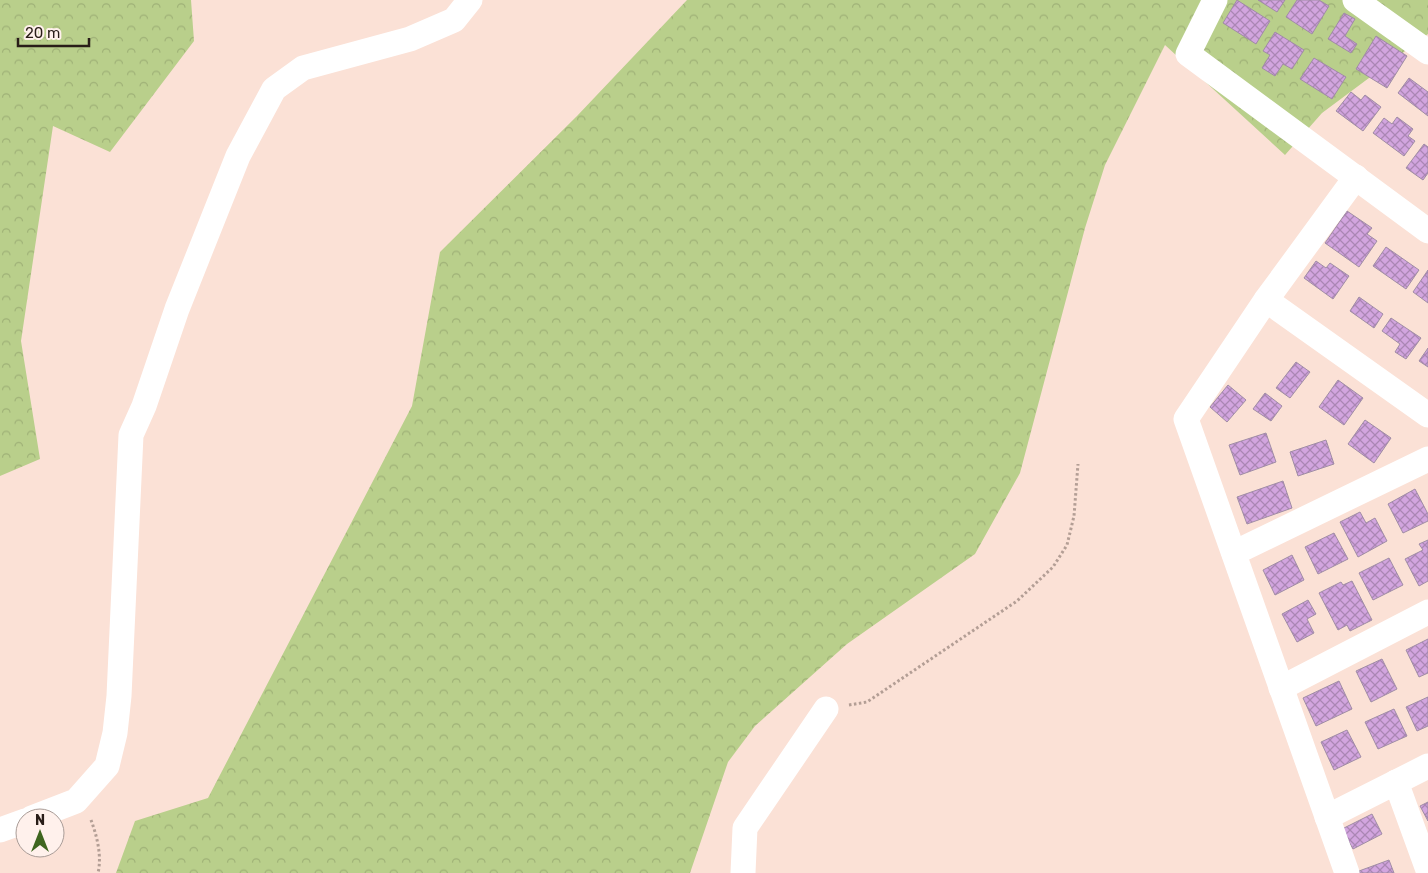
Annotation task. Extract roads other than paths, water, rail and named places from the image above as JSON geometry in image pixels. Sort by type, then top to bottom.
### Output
[{"type":"street","points":[[58,808],[76,801],[107,766],[115,733],[119,696],[131,435],[144,406],[177,309],[238,156],[274,89],[303,68],[410,39],[454,20],[470,0]]},
{"type":"street","points":[[1215,0],[1188,54],[1428,231]]},
{"type":"street","points":[[1355,0],[1428,52]]},
{"type":"street","points":[[1347,873],[1186,419],[1266,300],[1356,177]]},
{"type":"street","points":[[1266,300],[1428,415]]},
{"type":"street","points":[[1234,553],[1428,459]]},
{"type":"street","points":[[1281,688],[1428,612]]},
{"type":"street","points":[[743,873],[745,828],[826,709]]},
{"type":"street","points":[[1327,817],[1428,766]]},
{"type":"street","points":[[1396,782],[1428,870]]},
{"type":"street","points":[[0,830],[15,825]]}]
